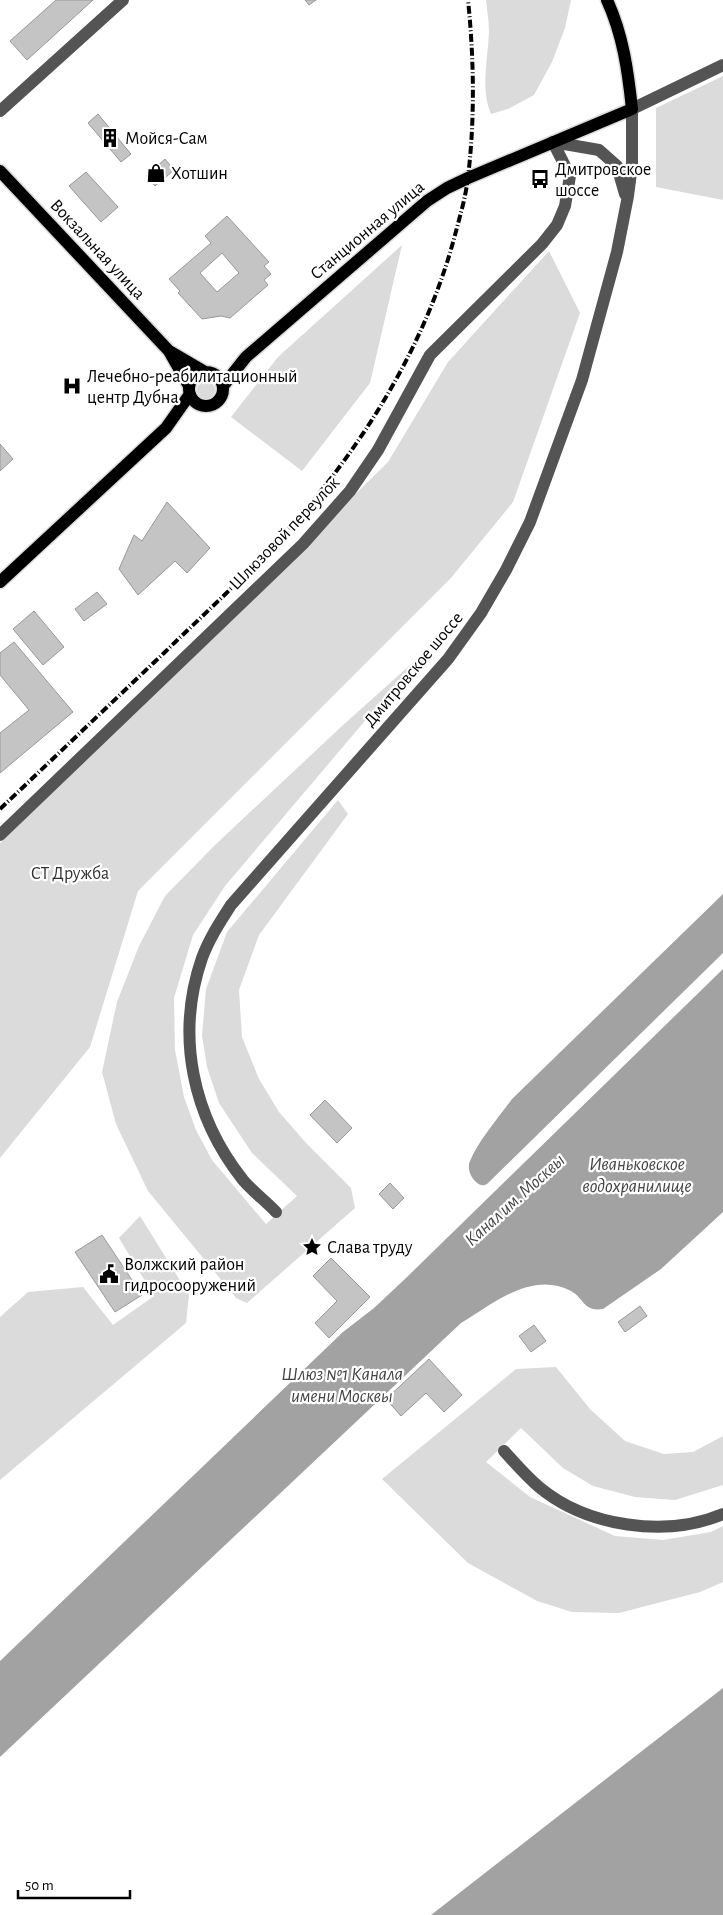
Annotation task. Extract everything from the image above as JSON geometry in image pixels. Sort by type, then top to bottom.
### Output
[{"type":"main road","name":"Дмитровское шоссе","points":[[607,0],[620,32],[630,82],[632,109]]},
{"type":"main road","name":"Станционная улица","points":[[223,386],[246,357],[428,201],[447,188],[632,109]]},
{"type":"main road","name":"Вокзальная улица","points":[[0,171],[169,351],[190,390]]},
{"type":"main road","name":"Вокзальная улица","points":[[169,351],[208,372]]},
{"type":"main road","name":"Станционная улица","points":[[208,372],[246,357]]},
{"type":"main road","points":[[166,428],[190,390],[197,375],[208,372],[219,378],[223,386],[222,396],[211,405],[201,405],[194,401],[190,390]]},
{"type":"main road","points":[[0,582],[166,428],[201,405]]},
{"type":"street","points":[[0,111],[123,0]]},
{"type":"street","points":[[632,109],[723,65]]},
{"type":"street","name":"Дмитровское шоссе","points":[[276,1212],[244,1181],[224,1153],[199,1101],[193,1077],[190,1040],[192,1009],[202,959],[214,932],[231,905],[448,659],[481,613],[506,570],[530,522],[582,380],[617,252],[627,204],[632,165],[632,109]]},
{"type":"street","points":[[553,142],[599,150],[617,166],[622,178],[627,204]]},
{"type":"street","name":"Шлюзовой переулок","points":[[0,835],[296,551],[350,491],[378,450],[430,356],[542,244],[557,225],[565,206],[570,176],[553,142]]},
{"type":"street","points":[[504,1452],[540,1487],[566,1504],[591,1516],[619,1523],[652,1526],[684,1525],[723,1514]]},
{"type":"green space","points":[[486,0],[571,0],[565,28],[552,62],[534,95],[508,109],[491,114],[485,84],[489,32]]},
{"type":"green space","points":[[723,76],[723,200],[656,187],[656,108]]},
{"type":"green space","points":[[402,245],[370,383],[302,471],[231,417],[278,357]]},
{"type":"green space","name":"СТ Дружба","points":[[549,251],[580,313],[513,502],[451,578],[138,891],[90,1047],[0,1158],[0,843],[388,462],[448,362]]},
{"type":"green space","points":[[206,381],[214,386],[215,390],[210,398],[206,399],[198,394],[197,390],[202,382]]},
{"type":"green space","points":[[419,657],[225,886],[193,935],[174,998],[175,1050],[184,1097],[196,1130],[212,1160],[266,1224],[297,1196],[252,1153],[219,1103],[207,1067],[202,1036],[206,989],[227,932],[338,800],[348,814],[259,935],[239,990],[242,1037],[259,1079],[279,1112],[307,1144],[351,1188],[355,1208],[247,1303],[236,1298],[148,1191],[116,1124],[102,1072],[117,1002],[139,946],[165,896],[215,845]]},
{"type":"green space","points":[[140,1216],[189,1295],[186,1323],[0,1480],[0,1317],[28,1292],[83,1287],[113,1325],[154,1296],[119,1238]]},
{"type":"green space","points":[[556,1367],[590,1409],[625,1441],[664,1454],[693,1452],[723,1436],[723,1485],[675,1500],[635,1497],[593,1486],[563,1468],[521,1428],[486,1462],[530,1497],[615,1536],[663,1540],[711,1532],[723,1526],[723,1582],[700,1592],[619,1613],[572,1612],[537,1601],[468,1563],[382,1479],[516,1369]]},
{"type":"water","points":[[723,894],[723,953],[487,1184],[481,1185],[477,1183],[469,1171],[470,1161],[483,1137],[512,1099]]},
{"type":"water","name":"Иваньковское водохранилище","points":[[723,969],[723,1212],[661,1269],[603,1309],[588,1307],[571,1291],[542,1284],[513,1292],[461,1323],[0,1757],[0,1661],[343,1332],[374,1308],[406,1278]]},
{"type":"water","points":[[723,1688],[723,1915],[431,1915]]},
{"type":"building","points":[[56,0],[93,0],[27,60],[10,41]]},
{"type":"building","points":[[305,0],[316,0],[309,5]]},
{"type":"building","name":"Мойся-Сам","points":[[98,114],[131,154],[121,162],[88,123]]},
{"type":"building","points":[[165,159],[174,170],[155,186],[146,176]]},
{"type":"building","points":[[86,172],[118,207],[101,222],[69,186]]},
{"type":"building","points":[[227,216],[269,262],[264,266],[271,274],[264,280],[268,285],[230,318],[221,316],[202,319],[178,293],[180,291],[169,279],[211,243],[205,236]],"holes":[[[222,253],[239,273],[217,292],[200,273]]]},
{"type":"building","points":[[0,444],[13,459],[0,471]]},
{"type":"building","points":[[167,502],[210,548],[187,573],[175,561],[138,595],[119,569],[134,535],[142,541]]},
{"type":"building","points":[[97,592],[107,604],[84,621],[75,609]]},
{"type":"building","points":[[34,611],[64,647],[43,665],[13,629]]},
{"type":"building","points":[[14,642],[73,712],[0,773],[0,733],[29,710],[0,675],[0,653]]},
{"type":"building","points":[[325,1100],[352,1128],[337,1143],[310,1115]]},
{"type":"building","points":[[390,1183],[404,1198],[393,1209],[379,1194]]},
{"type":"building","name":"Волжский район гидросооружений","points":[[102,1235],[142,1295],[115,1312],[75,1252]]},
{"type":"building","points":[[331,1258],[370,1297],[329,1338],[315,1323],[337,1301],[313,1276]]},
{"type":"building","points":[[640,1306],[647,1316],[625,1332],[618,1322]]},
{"type":"building","points":[[534,1325],[546,1341],[531,1352],[519,1336]]},
{"type":"building","points":[[429,1359],[462,1395],[444,1412],[426,1393],[401,1416],[386,1399]]},
{"type":"railway","points":[[0,809],[231,588],[296,521],[347,456],[371,422],[392,387],[428,313],[443,274],[466,191],[473,111],[472,44],[468,0]]},
{"type":"place","name":"Мойся-Сам","points":[[110,138]]},
{"type":"place","name":"Хотшин","points":[[156,173]]},
{"type":"place","name":"Дмитровское шоссе","points":[[540,179]]},
{"type":"place","name":"Лечебно-реабилитационный центр Дубна","points":[[72,386]]},
{"type":"place","name":"Слава труду","points":[[312,1247]]},
{"type":"place","name":"Волжский район гидросооружений","points":[[109,1274]]},
{"type":"water label","name":"Канал им. Москвы","points":[[514,1199]]},
{"type":"water label","name":"Шлюз №1 Канала имени Москвы","points":[[342,1384]]}]
